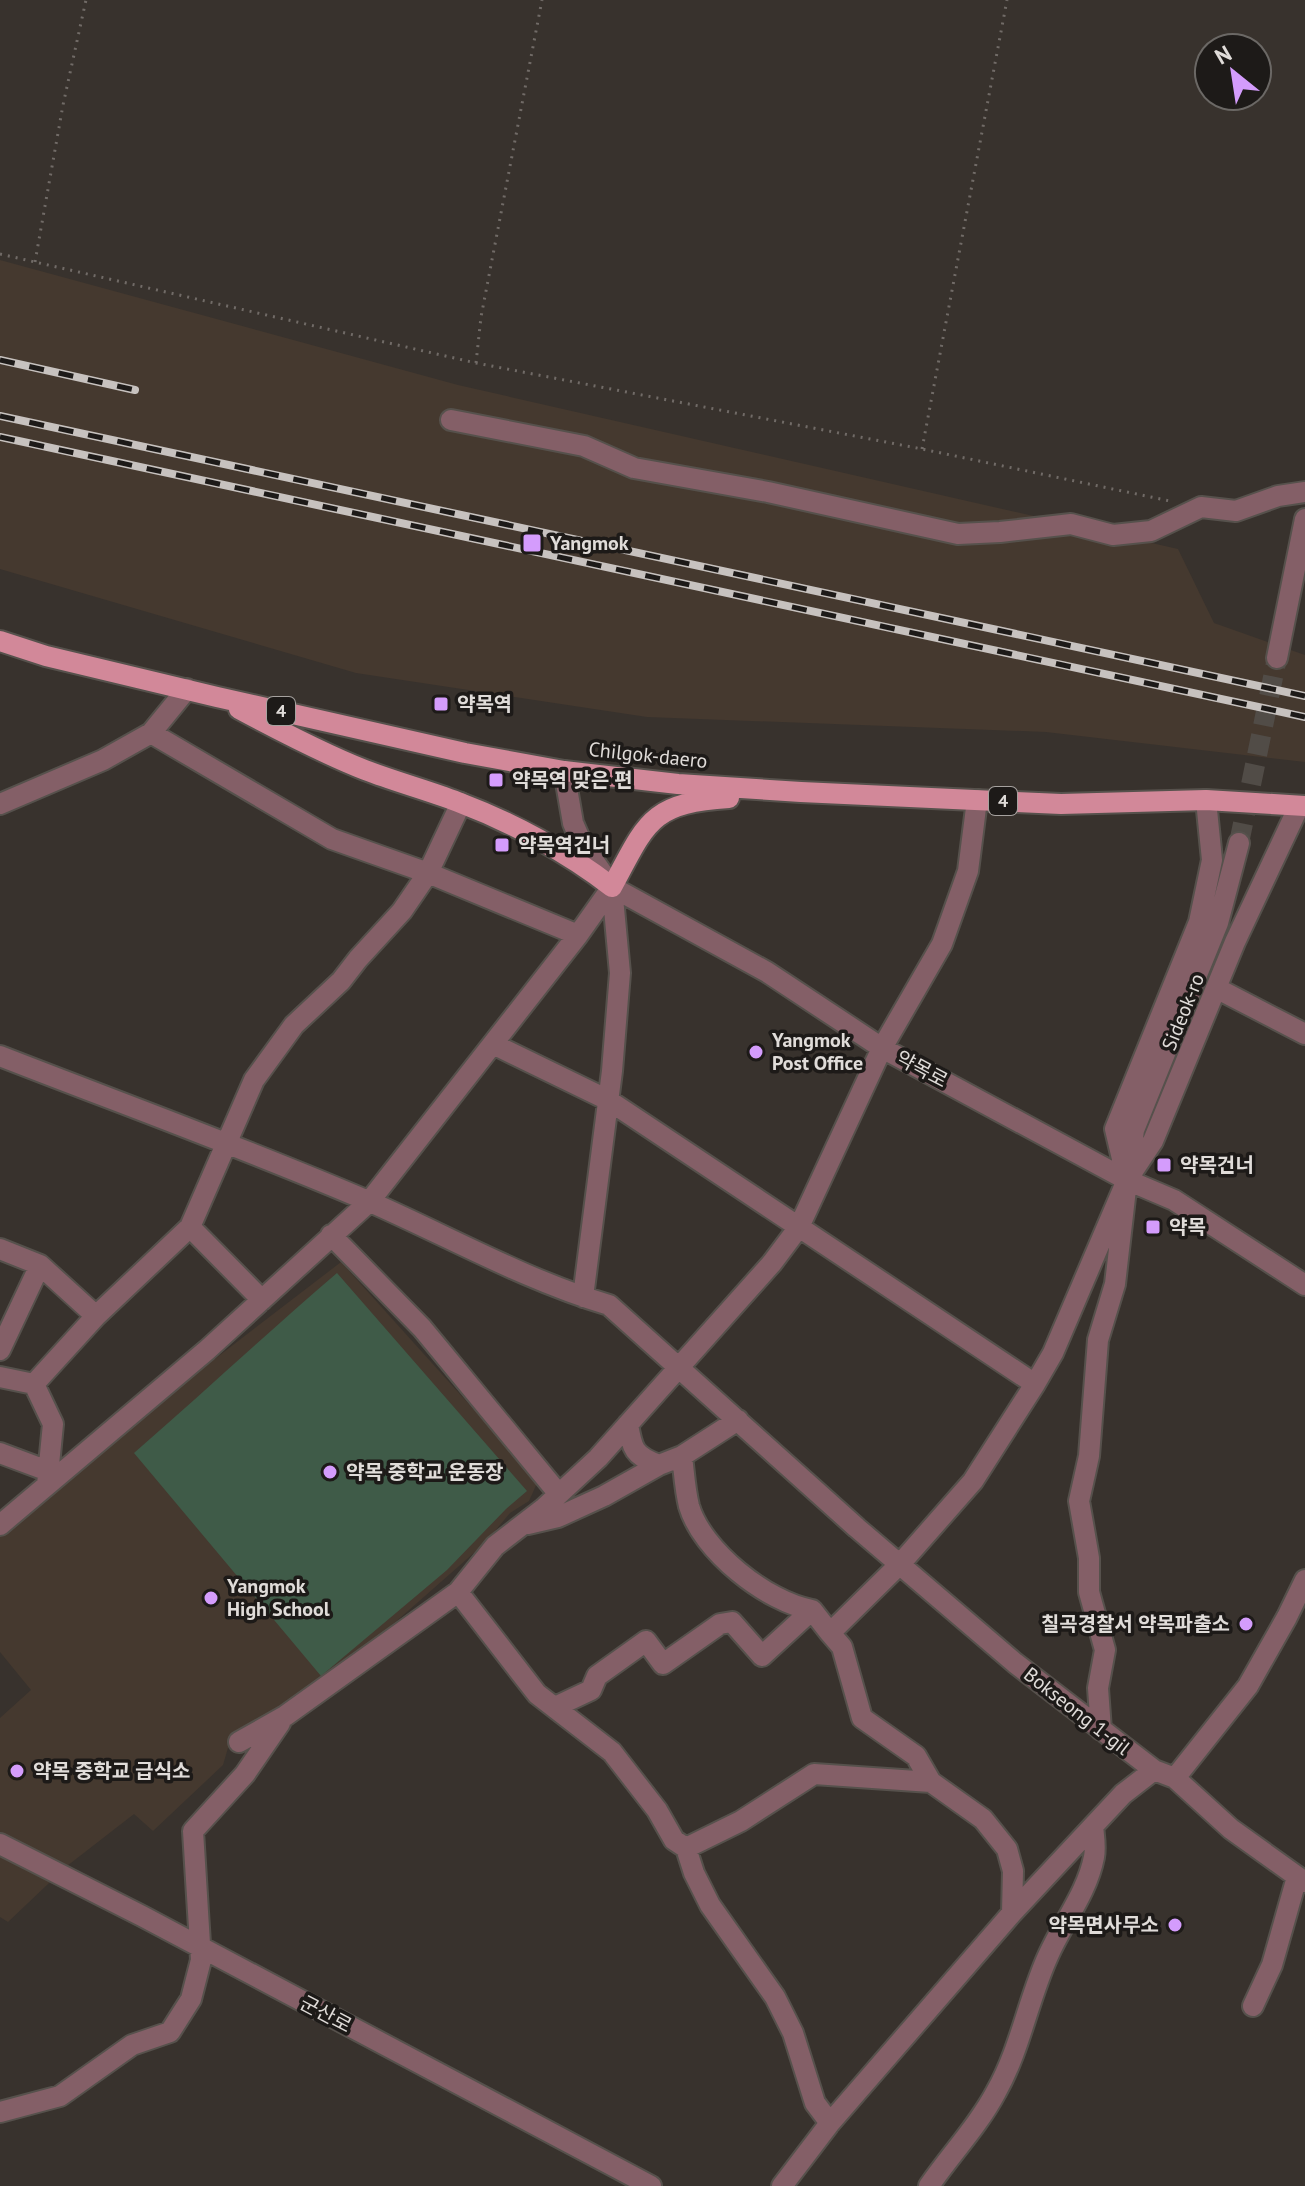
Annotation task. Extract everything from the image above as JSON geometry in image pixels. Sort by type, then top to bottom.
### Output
[{"type":"main road","name":"Chilgok-daero","points":[[0,641],[46,656],[217,697],[465,753],[564,771],[678,784],[801,792],[1061,804],[1206,800],[1302,806]]},
{"type":"main road","points":[[217,697],[296,739],[364,770],[461,803],[582,864],[612,887],[637,840],[655,817],[675,805],[705,799],[801,792]]},
{"type":"street","points":[[451,420],[584,446],[634,468],[768,492],[958,534],[1071,524],[1113,535],[1151,531],[1201,507],[1236,511],[1278,496],[1305,492]]},
{"type":"street","points":[[1277,658],[1305,519]]},
{"type":"street","points":[[0,804],[103,760],[151,733],[187,689]]},
{"type":"street","points":[[151,733],[332,839],[428,873],[578,935]]},
{"type":"street","name":"약목로","points":[[564,771],[573,823],[582,844],[612,887],[767,972],[882,1048],[1127,1180],[1174,1200],[1305,1285]]},
{"type":"street","points":[[239,1742],[285,1716],[458,1592],[495,1546],[543,1509],[598,1458],[772,1263],[799,1227],[882,1048],[942,944],[968,871],[977,800]]},
{"type":"street","points":[[1101,1730],[1098,1688],[1105,1650],[1089,1592],[1089,1558],[1079,1501],[1089,1456],[1098,1340],[1115,1284],[1127,1180],[1115,1129],[1199,922],[1212,860],[1206,800]]},
{"type":"street","points":[[34,1384],[96,1316],[190,1227],[254,1080],[294,1025],[341,981],[402,911],[428,873],[461,803]]},
{"type":"street","points":[[830,1633],[901,1563],[973,1481],[1053,1353],[1127,1180],[1153,1141],[1216,988],[1296,835],[1302,806]]},
{"type":"street","name":"Sideok-ro","points":[[1127,1180],[1134,1130],[1218,923],[1239,843]]},
{"type":"street","points":[[0,1525],[48,1478],[156,1394],[369,1202],[612,887]]},
{"type":"street","points":[[583,1297],[608,1100],[620,973],[612,887]]},
{"type":"street","points":[[1216,988],[1305,1034]]},
{"type":"street","points":[[493,1044],[608,1100],[1035,1384]]},
{"type":"street","name":"Bokseong 1-gil","points":[[0,1056],[369,1202],[472,1250],[609,1305],[857,1528],[1015,1663],[1154,1770],[1175,1778],[1231,1829],[1301,1880]]},
{"type":"street","points":[[190,1227],[262,1300]]},
{"type":"street","points":[[331,1235],[422,1328],[558,1493]]},
{"type":"street","points":[[0,1249],[40,1265],[96,1316]]},
{"type":"street","points":[[0,1350],[40,1265]]},
{"type":"street","points":[[0,1377],[34,1384]]},
{"type":"street","points":[[34,1384],[53,1424],[48,1478]]},
{"type":"street","points":[[521,1526],[558,1517],[682,1456],[738,1420]]},
{"type":"street","points":[[628,1424],[632,1446],[643,1459],[659,1465]]},
{"type":"street","points":[[0,1453],[48,1478]]},
{"type":"street","points":[[682,1456],[689,1508],[712,1546],[748,1580],[794,1607],[812,1610],[842,1647],[862,1718],[916,1756],[931,1782],[983,1819],[1007,1849],[1013,1871],[1012,1913]]},
{"type":"street","points":[[1175,1778],[1296,1622],[1305,1580]]},
{"type":"street","points":[[458,1592],[537,1694],[612,1752],[657,1810],[674,1840],[686,1848],[710,1905],[781,2009],[793,2033],[815,2103],[830,2123]]},
{"type":"street","points":[[555,1707],[591,1690],[597,1676],[646,1641],[663,1664],[720,1624],[732,1622],[762,1656],[812,1610]]},
{"type":"street","points":[[0,2112],[60,2096],[132,2045],[170,2032],[191,1999],[201,1960],[193,1831],[245,1774],[285,1716]]},
{"type":"street","points":[[782,2186],[830,2123],[1012,1913],[1123,1794],[1154,1770]]},
{"type":"street","points":[[686,1848],[741,1821],[814,1774],[931,1782]]},
{"type":"street","points":[[929,2186],[966,2139],[995,2094],[1009,2065],[1036,1993],[1039,1976],[1087,1878],[1095,1855],[1093,1826]]},
{"type":"street","name":"군산로","points":[[0,1844],[651,2186]]},
{"type":"street","points":[[1253,2006],[1272,1965],[1301,1880]]},
{"type":"path","points":[[35,262],[63,105],[86,0]]},
{"type":"path","points":[[476,363],[483,302],[542,0]]},
{"type":"path","points":[[922,449],[1007,0]]},
{"type":"path","points":[[0,254],[476,363],[1170,500]]},
{"type":"shaded area","points":[[0,260],[458,385],[1178,549],[1214,623],[1305,655],[1305,762],[1046,732],[647,717],[356,673],[0,569]]},
{"type":"shaded area","name":"Yangmok High School","points":[[341,1262],[538,1481],[529,1501],[510,1513],[484,1544],[358,1655],[230,1741],[223,1765],[153,1831],[134,1814],[67,1866],[8,1922],[0,1917],[0,1718],[31,1690],[0,1652],[0,1534],[164,1398]]},
{"type":"green space","name":"약목 중학교 운동장","points":[[337,1273],[527,1491],[447,1570],[321,1676],[134,1453]]},
{"type":"tunnel","points":[[1239,843],[1277,658]]},
{"type":"railway","points":[[0,360],[135,390]]},
{"type":"railway","points":[[0,416],[1305,696]]},
{"type":"railway","points":[[0,437],[1305,717]]},
{"type":"place","name":"Yangmok","points":[[532,543]]},
{"type":"place","name":"약목역","points":[[441,704]]},
{"type":"place","name":"약목역 맞은 편","points":[[496,780]]},
{"type":"place","name":"약목역건너","points":[[502,845]]},
{"type":"place","name":"Yangmok Post Office","points":[[756,1052]]},
{"type":"place","name":"약목건너","points":[[1164,1165]]},
{"type":"place","name":"약목","points":[[1153,1227]]},
{"type":"place","name":"약목 중학교 운동장","points":[[330,1472]]},
{"type":"place","name":"Yangmok High School","points":[[211,1598]]},
{"type":"place","name":"칠곡경찰서 약목파출소","points":[[1246,1624]]},
{"type":"place","name":"약목 중학교 급식소","points":[[17,1771]]},
{"type":"place","name":"약목면사무소","points":[[1175,1925]]}]
